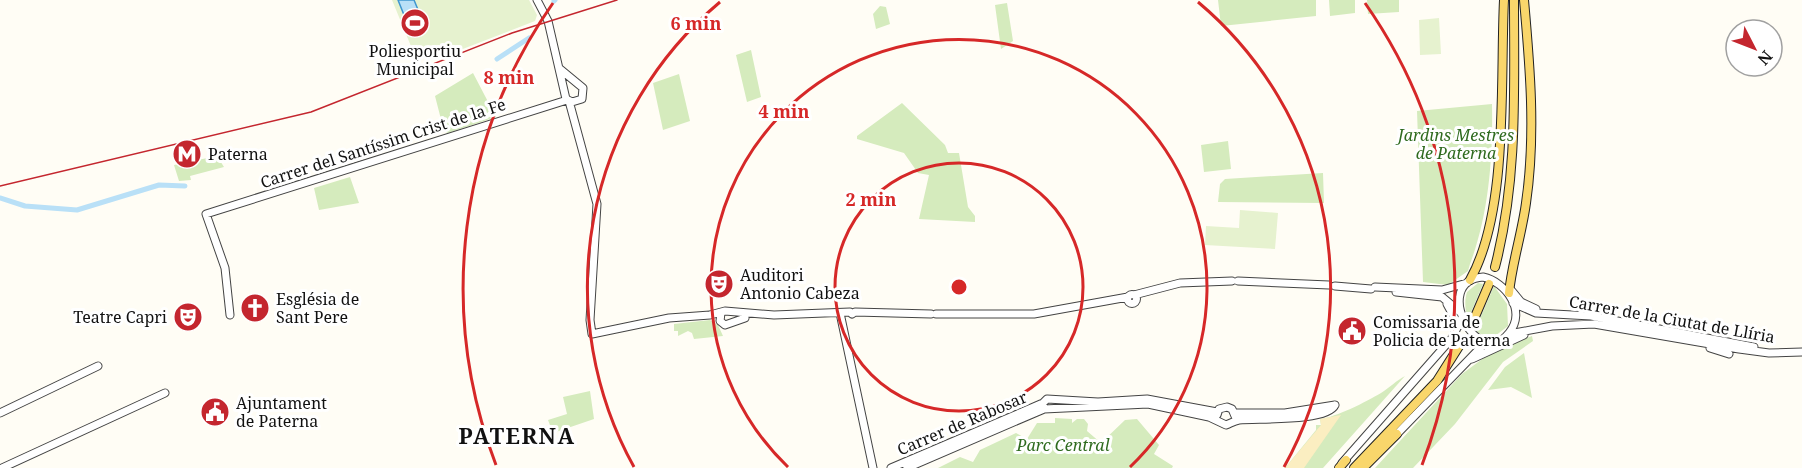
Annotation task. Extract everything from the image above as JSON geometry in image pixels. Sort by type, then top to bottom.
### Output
[{"type":"main road","points":[[1468,282],[1484,252],[1495,194],[1504,0]]},
{"type":"main road","points":[[1495,267],[1505,229],[1513,160],[1514,0]]},
{"type":"main road","points":[[1509,289],[1527,202],[1532,143],[1524,0]]},
{"type":"main road","points":[[1474,320],[1489,284]]},
{"type":"main road","points":[[1365,468],[1437,381],[1463,340]]},
{"type":"main road","points":[[1356,468],[1394,432]]},
{"type":"main road","points":[[1338,468],[1346,460]]},
{"type":"street","points":[[537,0],[548,21],[597,204],[592,334],[669,318],[710,315],[729,310],[733,316]]},
{"type":"street","points":[[560,69],[574,83],[583,88],[584,94],[571,101]]},
{"type":"street","points":[[566,88],[574,83]]},
{"type":"street","name":"Carrer del Santíssim Crist de la Fe","points":[[230,315],[225,268],[206,214],[571,101]]},
{"type":"street","points":[[1374,289],[1442,290],[1488,278],[1509,289],[1521,302],[1550,313]]},
{"type":"street","points":[[733,316],[852,312],[1034,314],[1131,297],[1180,283],[1235,281],[1374,289],[1438,296],[1461,315],[1472,334],[1486,342],[1497,342],[1509,334],[1515,318],[1509,289]]},
{"type":"street","points":[[1346,460],[1452,338],[1459,326],[1460,297],[1468,282]]},
{"type":"street","points":[[1438,296],[1453,311],[1459,326]]},
{"type":"street","name":"Carrer de la Ciutat de Llíria","points":[[1513,303],[1527,311],[1591,316],[1792,352]]},
{"type":"street","points":[[720,321],[721,313]]},
{"type":"street","points":[[840,313],[873,468]]},
{"type":"street","points":[[710,315],[726,326],[733,316]]},
{"type":"street","name":"Carrer de la Ciutat de Llíria","points":[[1509,334],[1594,324],[1740,349],[1802,352]]},
{"type":"street","points":[[1470,361],[1507,341],[1541,329]]},
{"type":"street","points":[[1652,335],[1729,354]]},
{"type":"street","points":[[1394,432],[1470,361],[1486,342]]},
{"type":"street","points":[[0,413],[98,366]]},
{"type":"street","points":[[2,468],[119,412],[165,393]]},
{"type":"street","name":"Carrer de Rabosar","points":[[891,468],[1052,404],[1148,402],[1217,416]]},
{"type":"street","points":[[1234,417],[1227,407],[1217,416],[1226,425],[1234,417],[1285,413],[1335,405],[1329,412],[1299,417],[1234,417]]},
{"type":"street","name":"Carrer de Rabosar","points":[[907,468],[1043,406]]},
{"type":"green space","points":[[392,0],[529,0],[537,15],[535,21],[442,57],[438,47],[415,56]]},
{"type":"green space","points":[[1218,0],[1316,0],[1316,16],[1221,26]]},
{"type":"green space","points":[[1329,0],[1355,0],[1355,13],[1330,16]]},
{"type":"green space","points":[[1367,0],[1399,0],[1399,12],[1368,14]]},
{"type":"green space","points":[[1007,3],[1013,41],[1001,49],[995,5]]},
{"type":"green space","points":[[880,6],[886,7],[890,24],[876,29],[873,14]]},
{"type":"green space","points":[[1439,18],[1441,54],[1420,55],[1419,20]]},
{"type":"green space","points":[[751,50],[761,97],[747,102],[736,55]]},
{"type":"green space","points":[[473,73],[496,117],[448,133],[444,131],[435,96]]},
{"type":"green space","points":[[679,74],[690,121],[663,130],[653,83]]},
{"type":"green space","points":[[902,103],[945,145],[948,153],[959,153],[968,207],[975,216],[975,222],[919,219],[929,175],[918,173],[904,153],[857,139],[857,136]]},
{"type":"green space","name":"Jardins Mestres de Paterna","points":[[1492,104],[1492,144],[1486,205],[1468,271],[1448,285],[1423,282],[1417,111]]},
{"type":"green space","points":[[1228,141],[1231,169],[1204,172],[1201,145]]},
{"type":"green space","points":[[217,156],[224,167],[190,176],[191,180],[179,181],[174,165]]},
{"type":"green space","points":[[1323,173],[1324,203],[1218,202],[1220,184],[1225,179]]},
{"type":"green space","points":[[350,177],[359,203],[319,210],[314,188]]},
{"type":"green space","points":[[1240,210],[1278,213],[1275,249],[1205,245],[1206,226],[1239,228]]},
{"type":"green space","points":[[1478,283],[1483,284],[1469,317],[1478,323],[1494,286],[1507,304],[1508,326],[1495,336],[1487,336],[1474,329],[1467,315],[1465,300],[1467,292]]},
{"type":"green space","points":[[710,320],[718,325],[723,336],[694,339],[692,333],[688,331],[678,336],[678,331],[674,331],[674,324]]},
{"type":"green space","points":[[1532,336],[1533,341],[1503,362],[1455,424],[1413,468],[1375,468],[1462,374],[1493,351]]},
{"type":"green space","points":[[1524,353],[1532,398],[1511,387],[1488,390],[1505,367]]},
{"type":"green space","points":[[1405,376],[1323,468],[1285,468],[1316,430],[1316,425],[1321,425],[1320,419],[1367,401]]},
{"type":"green space","points":[[590,391],[594,419],[553,433],[548,420],[567,414],[563,397]]},
{"type":"green space","name":"Parc Central","points":[[1055,418],[1072,419],[1072,423],[1077,419],[1084,419],[1088,424],[1087,431],[1101,443],[1125,420],[1137,419],[1159,445],[1154,454],[1173,466],[1172,468],[938,468],[960,457],[973,462],[980,450],[1016,433],[1027,439],[1037,423],[1055,423]]},
{"type":"sand","points":[[1341,415],[1304,468],[1285,468],[1321,425],[1320,419]]},
{"type":"water","points":[[398,0],[414,0],[426,29],[412,35]]},
{"type":"waterway","points":[[497,59],[529,38]]},
{"type":"waterway","points":[[0,198],[25,206],[77,210],[159,185],[185,186]]},
{"type":"railway","points":[[0,186],[311,112],[512,33],[617,0]]},
{"type":"place","name":"Poliesportiu Municipal","points":[[415,23]]},
{"type":"place","name":"Paterna","points":[[187,154]]},
{"type":"place","name":"Auditori Antonio Cabeza","points":[[719,284]]},
{"type":"place","name":"Església de Sant Pere","points":[[255,308]]},
{"type":"place","name":"Teatre Capri","points":[[188,317]]},
{"type":"place","name":"Comissaria de Policia de Paterna","points":[[1352,331]]},
{"type":"place","name":"Ajuntament de Paterna","points":[[215,412]]},
{"type":"district","name":"PATERNA","points":[[517,436]]}]
